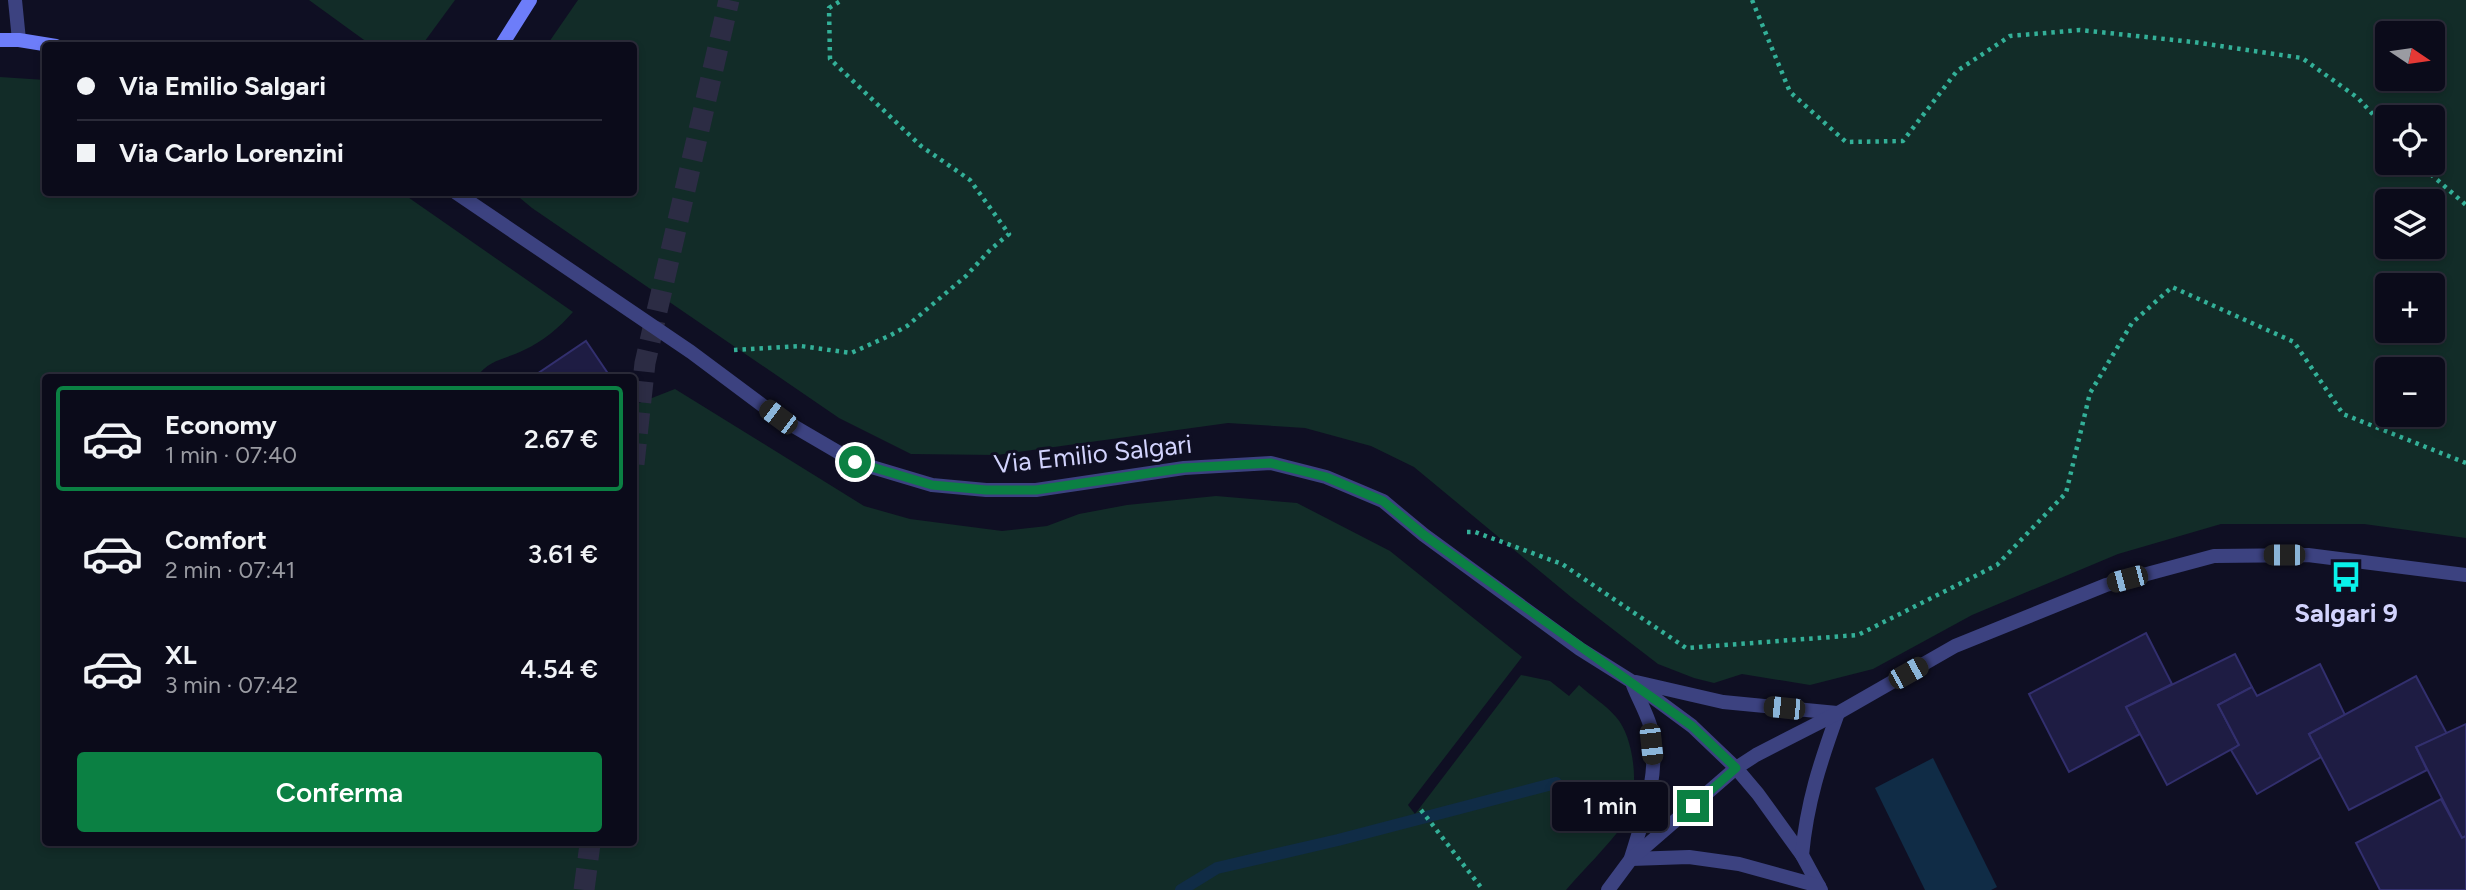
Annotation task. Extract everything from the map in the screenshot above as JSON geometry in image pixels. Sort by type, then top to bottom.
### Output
[{"type":"street","points":[[15,0],[19,40]]},
{"type":"street","points":[[504,42],[530,0]]},
{"type":"street","points":[[0,40],[42,44]]},
{"type":"street","name":"Via Emilio Salgari","points":[[458,196],[691,352],[778,417],[855,462],[932,485],[986,490],[1036,490],[1184,468],[1271,463],[1326,477],[1383,501],[1424,535],[1535,616],[1692,726],[1736,768],[1758,794],[1802,855],[1820,888]]},
{"type":"street","points":[[1608,890],[1630,859],[1736,768],[1955,646],[2106,585],[2214,555],[2308,555],[2466,575]]},
{"type":"street","points":[[1630,859],[1647,805],[1653,763],[1650,725],[1631,681]]},
{"type":"street","name":"Via Emilio Salgari","points":[[1631,681],[1723,702],[1838,713]]},
{"type":"street","points":[[1802,855],[1806,815],[1815,776],[1838,713]]},
{"type":"street","name":"Via Emilio Salgari","points":[[1630,859],[1689,857],[1739,864],[1820,888]]},
{"type":"path","points":[[691,352],[801,346],[851,353],[907,326],[966,276],[1009,234],[970,180],[921,146],[830,59],[829,8],[842,0]]},
{"type":"path","points":[[1752,0],[1790,92],[1846,142],[1903,141],[1957,71],[2010,36],[2080,30],[2193,42],[2302,58],[2358,98],[2375,117]]},
{"type":"path","points":[[2432,175],[2466,205]]},
{"type":"path","points":[[1463,531],[1475,532],[1562,564],[1686,648],[1858,635],[1997,565],[2066,493],[2090,393],[2132,323],[2172,288],[2294,342],[2343,414],[2466,463]]},
{"type":"path","points":[[1421,810],[1483,890]]},
{"type":"green space","points":[[309,0],[455,0],[424,42],[367,42]]},
{"type":"green space","points":[[578,0],[2466,0],[2466,538],[2364,524],[2221,524],[2118,554],[1972,615],[1873,669],[1810,685],[1742,674],[1714,683],[1658,664],[1571,597],[1414,467],[1371,446],[1305,428],[1228,423],[997,455],[911,454],[839,418],[518,196],[637,196],[637,42],[549,42]]},
{"type":"green space","points":[[0,77],[42,80],[42,196],[406,196],[573,312],[544,338],[524,350],[492,363],[479,374],[42,374],[42,846],[637,846],[637,404],[675,389],[864,506],[910,519],[1002,531],[1047,526],[1079,514],[1127,505],[1216,496],[1297,503],[1390,551],[1522,657],[1408,805],[1415,814],[1521,675],[1550,681],[1569,696],[1579,685],[1608,708],[1623,727],[1634,770],[1632,801],[1623,825],[1566,890],[0,890]]},
{"type":"water","points":[[1933,758],[1997,887],[1991,890],[1925,890],[1875,788]]},
{"type":"building","points":[[586,341],[608,374],[537,374]]},
{"type":"building","points":[[2146,633],[2172,684],[2126,707],[2140,734],[2069,772],[2029,694]]},
{"type":"building","points":[[2235,654],[2252,687],[2218,705],[2239,745],[2167,785],[2126,707]]},
{"type":"building","points":[[2320,664],[2345,715],[2309,734],[2321,757],[2257,794],[2231,750],[2239,745],[2218,705],[2252,687],[2257,696]]},
{"type":"building","points":[[2416,676],[2447,734],[2416,747],[2427,770],[2349,810],[2309,734]]},
{"type":"building","points":[[2466,724],[2466,836],[2462,838],[2416,747]]},
{"type":"building","points":[[2441,799],[2462,838],[2466,836],[2466,890],[2380,890],[2356,843]]},
{"type":"waterway","points":[[1181,890],[1217,868],[1338,840],[1556,783]]},
{"type":"tunnel","points":[[637,436],[645,363],[729,0]]},
{"type":"tunnel","points":[[584,890],[590,846]]},
{"type":"place","name":"Salgari 9","points":[[2346,577]]},
{"type":"route","points":[[855,462],[932,485],[986,490],[1036,490],[1184,468],[1271,463],[1326,477],[1383,501],[1424,535],[1580,649],[1631,681],[1692,726],[1736,768],[1693,806]]}]
